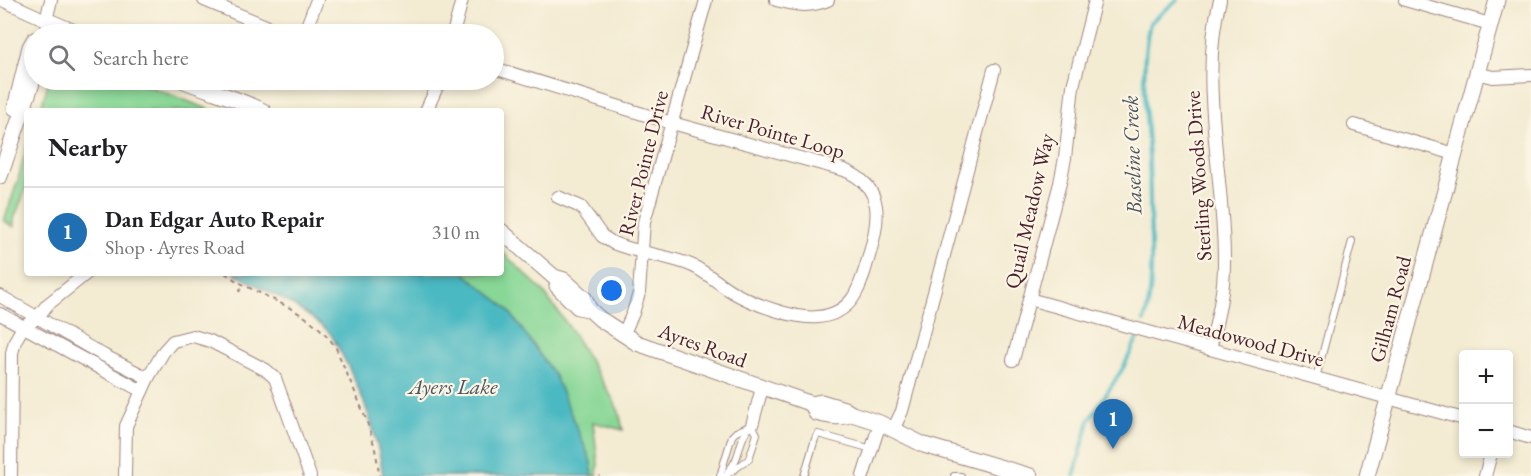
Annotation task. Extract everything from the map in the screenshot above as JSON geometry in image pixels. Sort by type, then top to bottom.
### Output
[{"type":"street","points":[[2,0],[40,24]]},
{"type":"street","points":[[46,24],[51,0]]},
{"type":"street","points":[[204,0],[261,24]]},
{"type":"street","points":[[308,24],[317,0]]},
{"type":"street","points":[[456,24],[462,0]]},
{"type":"street","name":"River Pointe Drive","points":[[622,335],[633,313],[639,293],[644,222],[706,0]]},
{"type":"street","points":[[776,0],[797,6],[807,6],[828,0]]},
{"type":"street","name":"Quail Meadow Way","points":[[1012,360],[1060,183],[1073,86],[1095,0]]},
{"type":"street","name":"Sterling Woods Drive","points":[[1210,349],[1222,301],[1225,264],[1211,75],[1215,17],[1220,0]]},
{"type":"street","points":[[1405,0],[1490,24]]},
{"type":"street","name":"Gilham Road","points":[[1367,476],[1497,0]]},
{"type":"street","points":[[15,129],[15,104],[24,70]]},
{"type":"street","points":[[863,476],[872,449],[887,427],[902,411],[994,70]]},
{"type":"street","name":"River Pointe Loop","points":[[504,71],[672,123],[852,174],[868,186],[878,215],[876,234],[861,285],[852,300],[838,312],[814,318],[746,300],[693,266],[607,240],[581,207],[558,197]]},
{"type":"street","points":[[1477,73],[1501,78],[1531,75]]},
{"type":"street","points":[[0,176],[29,90]]},
{"type":"street","points":[[206,90],[243,101],[257,108]]},
{"type":"street","points":[[427,108],[435,90]]},
{"type":"street","points":[[1354,125],[1455,154]]},
{"type":"street","name":"Ayres Road","points":[[504,234],[554,277],[557,287],[578,307],[589,309],[622,335],[652,350],[812,404],[821,402],[844,409],[924,445],[1030,476]]},
{"type":"street","points":[[11,476],[5,453],[12,353],[15,341],[23,327],[37,318],[47,305],[83,276]]},
{"type":"street","points":[[0,296],[148,378]]},
{"type":"street","name":"Meadowood Drive","points":[[1029,299],[1459,418]]},
{"type":"street","points":[[0,314],[142,391]]},
{"type":"street","points":[[125,476],[125,429],[148,378],[173,341],[193,336],[266,370],[278,383],[310,476]]},
{"type":"street","points":[[752,425],[762,388]]},
{"type":"street","points":[[1513,433],[1531,438]]},
{"type":"street","points":[[1485,476],[1490,458]]},
{"type":"lane","points":[[1316,378],[1352,241]]},
{"type":"lane","points":[[723,476],[734,464],[744,433],[752,425]]},
{"type":"lane","points":[[723,476],[749,459],[757,434],[752,425]]},
{"type":"lane","points":[[723,476],[732,436],[752,425]]},
{"type":"lane","points":[[804,476],[818,434],[872,449]]},
{"type":"lane","points":[[954,476],[961,476]]},
{"type":"path","points":[[231,276],[310,319],[329,338],[336,348],[370,430],[376,450],[379,476]]},
{"type":"path","points":[[239,292],[244,283]]},
{"type":"green space","points":[[46,90],[159,90],[205,108],[41,108]]},
{"type":"green space","points":[[24,157],[24,194],[14,219],[14,227],[4,221]]},
{"type":"green space","points":[[504,254],[542,290],[569,327],[619,412],[623,430],[593,422],[598,463],[597,476],[593,476],[590,459],[466,276],[504,276]]},
{"type":"water","name":"Ayers Lake","points":[[239,276],[468,276],[507,308],[555,376],[590,459],[593,476],[383,476],[377,443],[367,411],[348,365],[330,333],[294,306]]},
{"type":"waterway","name":"Baseline Creek","points":[[1144,321],[1149,301],[1151,270],[1145,57],[1150,23],[1177,0]]},
{"type":"waterway","name":"Baseline Creek","points":[[1074,476],[1089,421],[1123,368],[1137,339]]},
{"type":"place","name":"Dan Edgar Auto Repair","points":[[1113,449]]}]
